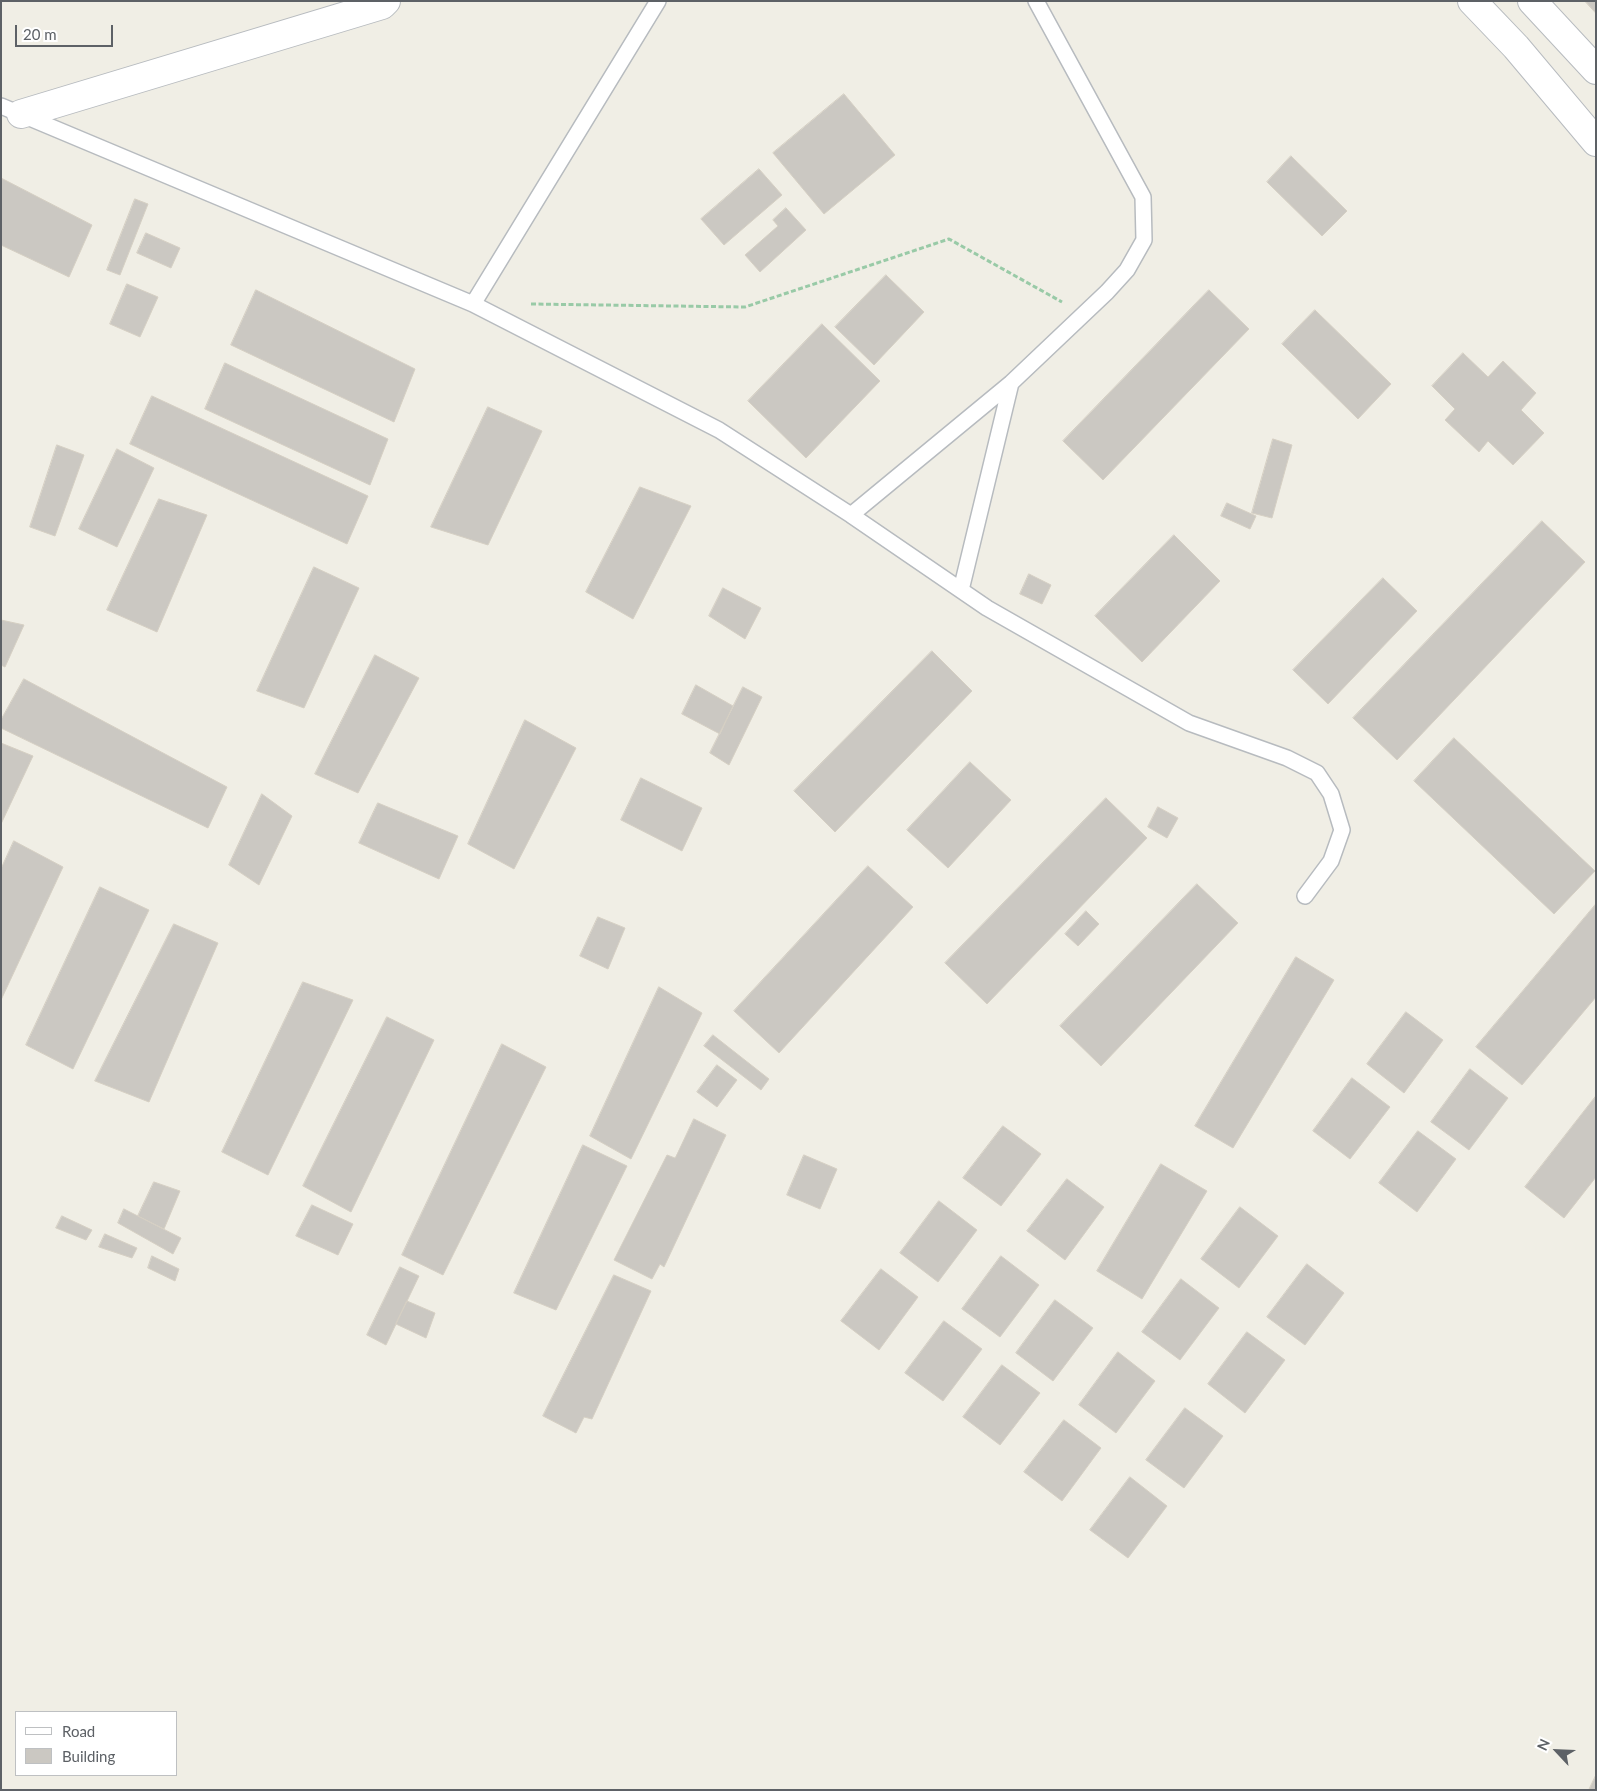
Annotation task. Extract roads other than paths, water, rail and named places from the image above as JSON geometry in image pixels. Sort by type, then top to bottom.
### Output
[{"type":"street","points":[[11,110],[382,5],[386,1]]},
{"type":"street","points":[[1472,1],[1516,47],[1596,142]]},
{"type":"street","points":[[1532,1],[1596,70]]},
{"type":"lane","points":[[473,304],[658,1]]},
{"type":"lane","points":[[851,515],[1011,383],[1127,270],[1144,240],[1143,197],[1036,1]]},
{"type":"lane","points":[[11,110],[473,304],[719,430],[851,515],[987,608],[1190,723],[1287,758],[1317,774],[1331,794],[1342,830],[1331,861],[1304,896]]},
{"type":"lane","points":[[960,590],[1011,383]]}]
